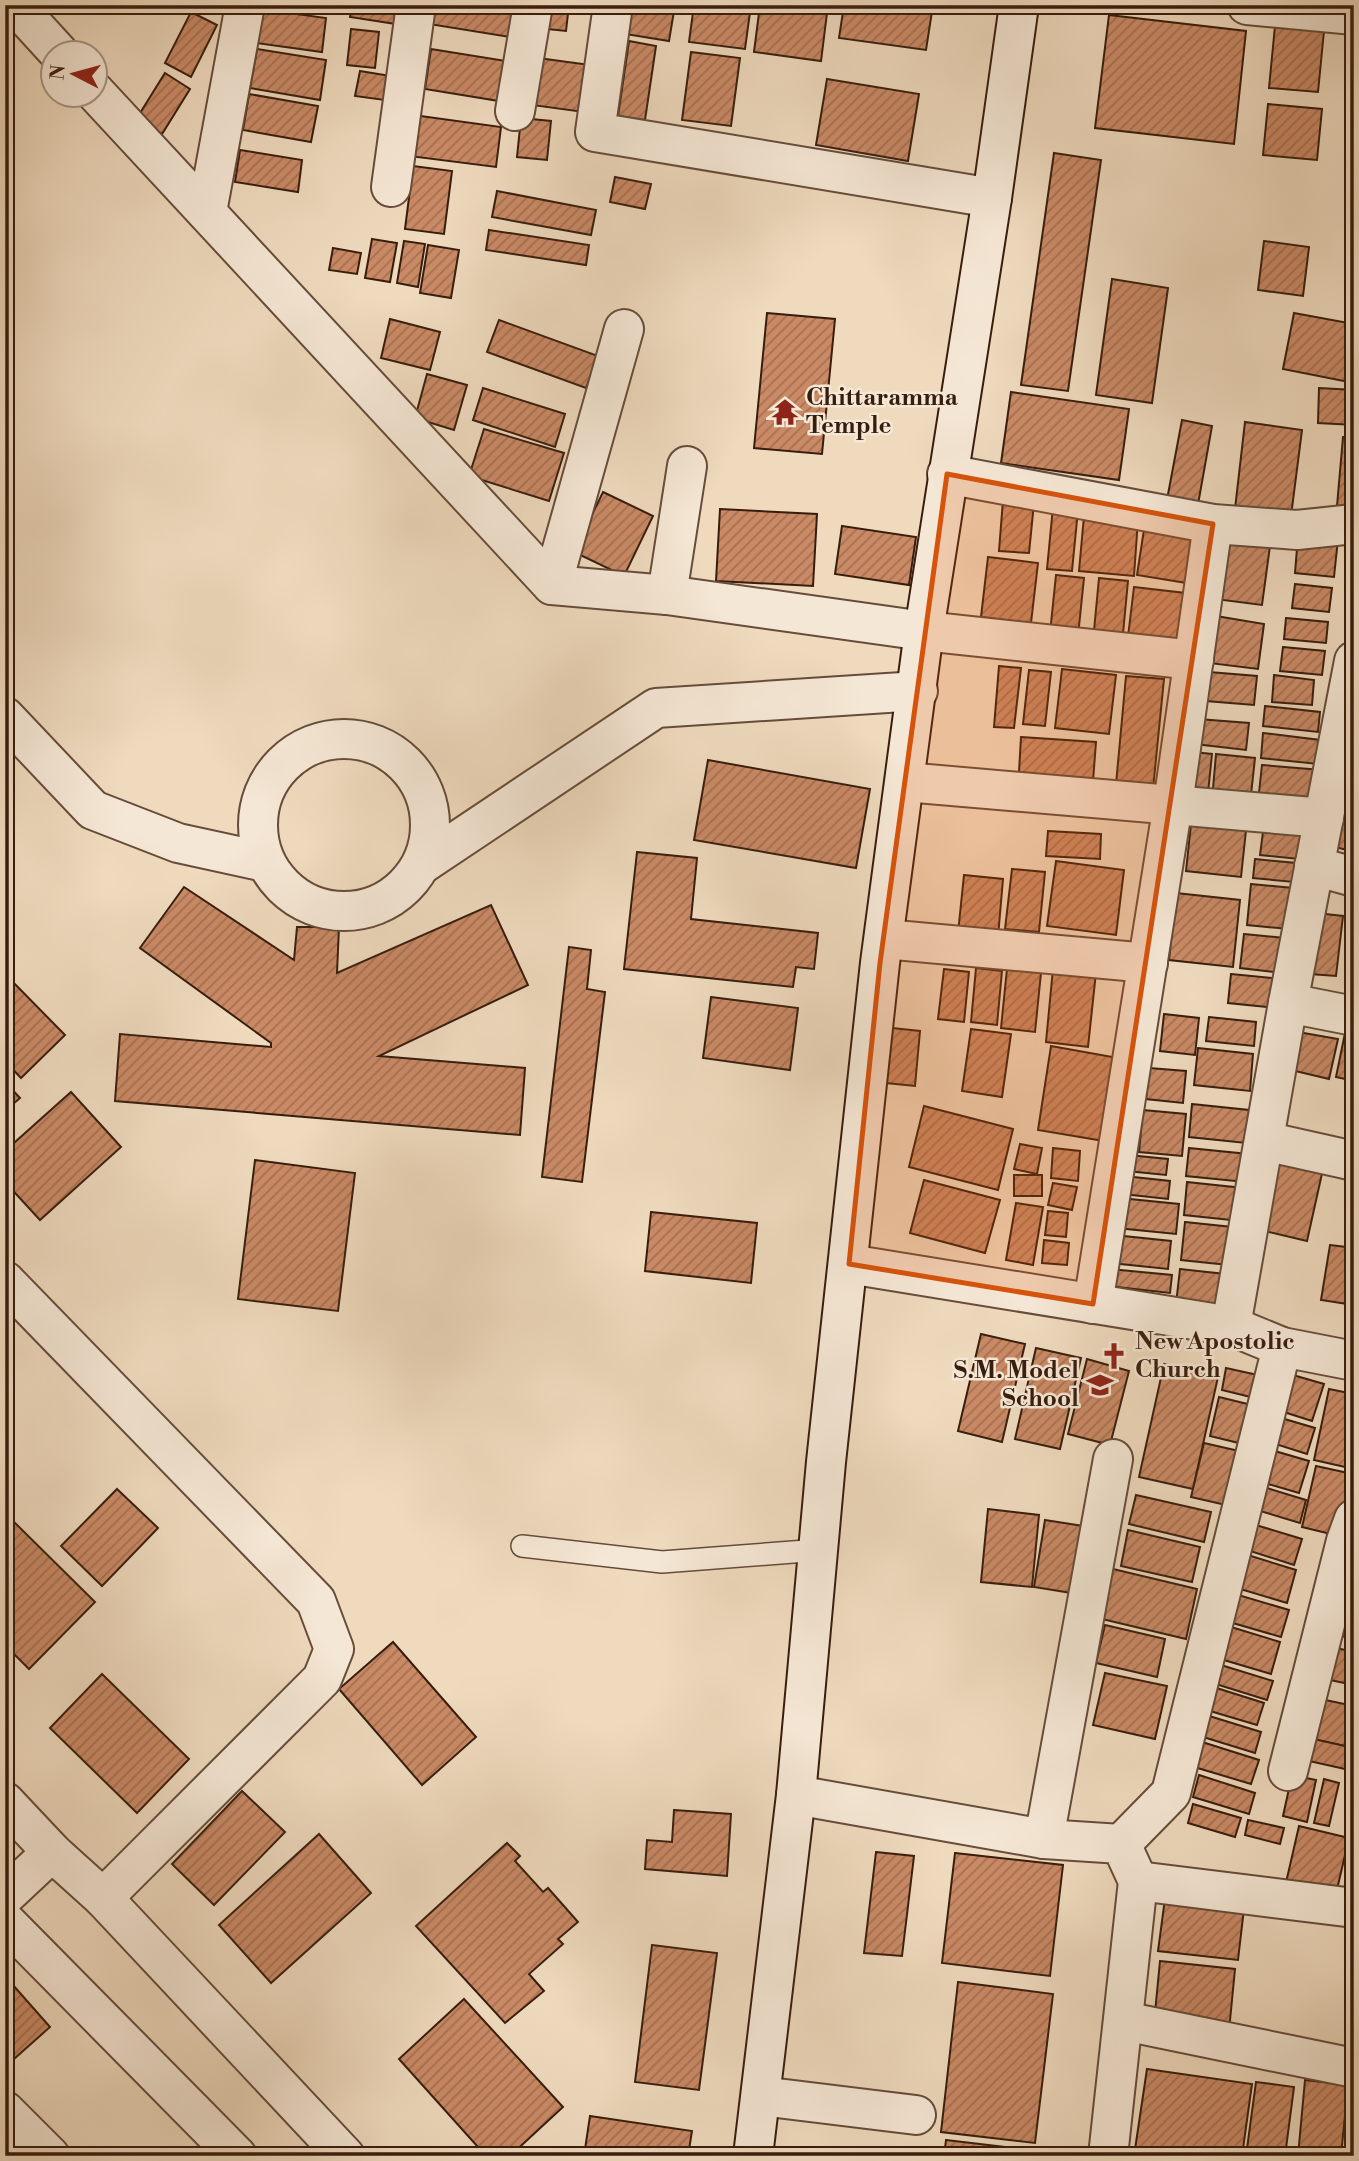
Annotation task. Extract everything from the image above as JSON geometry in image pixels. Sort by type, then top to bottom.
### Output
[{"type":"street","points":[[15,5],[45,38]]},
{"type":"street","points":[[207,212],[245,5]]},
{"type":"street","points":[[391,187],[416,5]]},
{"type":"street","points":[[515,111],[533,5]]},
{"type":"street","points":[[613,5],[595,132],[992,198]]},
{"type":"street","points":[[753,2156],[796,1795],[819,1550],[884,939],[924,631],[992,198],[1019,5]]},
{"type":"street","points":[[1248,5],[1354,15]]},
{"type":"street","points":[[108,106],[552,585],[667,595],[924,631],[1194,660]]},
{"type":"street","points":[[552,585],[624,329]]},
{"type":"street","points":[[667,595],[687,466]]},
{"type":"street","points":[[947,474],[1213,524],[1297,530],[1354,524]]},
{"type":"street","points":[[1093,1304],[1148,963],[1213,524]]},
{"type":"street","points":[[1231,1326],[1288,1003],[1354,661]]},
{"type":"street","points":[[421,865],[656,708],[918,691]]},
{"type":"street","points":[[5,717],[93,810],[178,843],[265,862]]},
{"type":"street","points":[[348,738],[377,745],[402,761],[420,784],[429,810],[429,838],[421,865],[405,887],[382,903],[355,912],[328,911],[302,902],[280,885],[265,862],[257,833],[260,803],[272,776],[293,754],[320,742],[348,738]]},
{"type":"street","points":[[905,782],[1324,818]]},
{"type":"street","points":[[1314,866],[1354,877]]},
{"type":"street","points":[[884,939],[1148,963]]},
{"type":"street","points":[[1288,1003],[1354,1016]]},
{"type":"street","points":[[1264,1141],[1354,1161]]},
{"type":"street","points":[[849,1264],[1231,1326],[1282,1347],[1354,1361]]},
{"type":"street","points":[[5,1280],[316,1601],[334,1649],[322,1679],[103,1898]]},
{"type":"street","points":[[796,1795],[1044,1839],[1121,1844],[1171,1793],[1282,1347]]},
{"type":"street","points":[[1044,1839],[1113,1459]]},
{"type":"street","points":[[1288,1770],[1346,1541],[1354,1519]]},
{"type":"street","points":[[5,1801],[52,1852],[103,1898],[345,2156]]},
{"type":"street","points":[[1108,2156],[1138,1881],[1121,1844]]},
{"type":"street","points":[[5,1896],[52,1852]]},
{"type":"street","points":[[1138,1881],[1354,1908]]},
{"type":"street","points":[[5,1921],[237,2156]]},
{"type":"street","points":[[1124,2021],[1354,2068]]},
{"type":"street","points":[[761,2096],[916,2115]]},
{"type":"street","points":[[5,2111],[50,2156]]},
{"type":"lane","points":[[522,1546],[662,1562],[819,1550]]},
{"type":"highlighted area","points":[[947,474],[1213,524],[1093,1304],[849,1264],[880,963]]},
{"type":"building","points":[[266,5],[324,5],[323,12]]},
{"type":"building","points":[[352,5],[400,5],[396,24],[350,17]]},
{"type":"building","points":[[432,5],[527,5],[522,39],[429,24]]},
{"type":"building","points":[[540,5],[569,5],[566,31],[538,28]]},
{"type":"building","points":[[617,5],[675,5],[669,41],[613,32]]},
{"type":"building","points":[[694,5],[751,5],[745,49],[689,42]]},
{"type":"building","points":[[760,5],[828,5],[821,61],[754,52]]},
{"type":"building","points":[[844,5],[933,5],[926,50],[839,38]]},
{"type":"building","points":[[260,9],[326,18],[322,52],[256,43]]},
{"type":"building","points":[[191,12],[217,25],[191,77],[165,63]]},
{"type":"building","points":[[1109,15],[1246,31],[1234,144],[1095,128]]},
{"type":"building","points":[[1275,26],[1324,31],[1318,92],[1269,88]]},
{"type":"building","points":[[351,29],[379,32],[375,68],[347,65]]},
{"type":"building","points":[[629,41],[656,46],[645,120],[618,116]]},
{"type":"building","points":[[257,49],[326,60],[320,100],[250,88]]},
{"type":"building","points":[[431,49],[506,61],[499,101],[425,89]]},
{"type":"building","points":[[691,52],[740,58],[731,126],[682,120]]},
{"type":"building","points":[[538,58],[598,66],[591,113],[532,105]]},
{"type":"building","points":[[360,71],[403,78],[399,102],[355,96]]},
{"type":"building","points":[[165,73],[190,89],[162,134],[137,118]]},
{"type":"building","points":[[827,79],[919,94],[908,161],[816,145]]},
{"type":"building","points":[[249,94],[318,106],[311,142],[243,130]]},
{"type":"building","points":[[1268,104],[1322,109],[1317,160],[1263,155]]},
{"type":"building","points":[[406,114],[501,127],[496,167],[401,155]]},
{"type":"building","points":[[521,118],[551,121],[547,160],[517,157]]},
{"type":"building","points":[[240,150],[302,160],[298,192],[235,182]]},
{"type":"building","points":[[1054,153],[1101,160],[1068,391],[1021,385]]},
{"type":"building","points":[[413,166],[452,171],[444,234],[405,229]]},
{"type":"building","points":[[615,177],[651,184],[645,209],[610,202]]},
{"type":"building","points":[[497,191],[596,210],[591,235],[492,217]]},
{"type":"building","points":[[489,230],[589,245],[586,265],[486,250]]},
{"type":"building","points":[[372,239],[397,243],[390,282],[365,278]]},
{"type":"building","points":[[404,241],[425,244],[418,287],[397,283]]},
{"type":"building","points":[[1264,241],[1309,247],[1303,296],[1258,290]]},
{"type":"building","points":[[428,245],[459,250],[451,298],[420,293]]},
{"type":"building","points":[[333,248],[361,253],[357,274],[329,270]]},
{"type":"building","points":[[1112,279],[1168,288],[1152,403],[1096,395]]},
{"type":"building","points":[[767,313],[835,319],[822,454],[754,448]]},
{"type":"building","points":[[1294,313],[1354,324],[1354,383],[1283,369]]},
{"type":"building","points":[[390,319],[440,332],[430,370],[381,358]]},
{"type":"building","points":[[499,320],[598,356],[586,388],[487,352]]},
{"type":"building","points":[[427,374],[467,385],[454,430],[415,418]]},
{"type":"building","points":[[483,388],[565,414],[555,447],[473,420]]},
{"type":"building","points":[[1319,388],[1354,390],[1354,425],[1318,423]]},
{"type":"building","points":[[1011,392],[1129,409],[1119,480],[1001,463]]},
{"type":"building","points":[[1182,420],[1212,426],[1197,510],[1166,505]]},
{"type":"building","points":[[1245,422],[1302,430],[1291,516],[1235,509]]},
{"type":"building","points":[[484,429],[564,453],[549,501],[469,476]]},
{"type":"building","points":[[1343,437],[1354,437],[1354,507],[1337,506]]},
{"type":"building","points":[[603,492],[653,516],[624,576],[574,552]]},
{"type":"building","points":[[1003,500],[1034,503],[1029,553],[999,551]]},
{"type":"building","points":[[1053,507],[1078,510],[1072,571],[1047,569]]},
{"type":"building","points":[[720,509],[817,514],[813,586],[716,581]]},
{"type":"building","points":[[1084,516],[1138,520],[1134,576],[1079,571]]},
{"type":"building","points":[[1145,523],[1207,532],[1199,585],[1137,575]]},
{"type":"building","points":[[842,526],[916,537],[909,585],[835,574]]},
{"type":"building","points":[[1298,536],[1338,539],[1334,577],[1295,573]]},
{"type":"building","points":[[1214,540],[1270,546],[1262,605],[1207,598]]},
{"type":"building","points":[[988,557],[1038,563],[1031,623],[981,617]]},
{"type":"building","points":[[1056,575],[1084,578],[1078,636],[1050,633]]},
{"type":"building","points":[[1099,578],[1128,581],[1122,644],[1093,641]]},
{"type":"building","points":[[1295,584],[1332,588],[1329,612],[1292,608]]},
{"type":"building","points":[[1134,587],[1194,594],[1187,652],[1127,645]]},
{"type":"building","points":[[1216,616],[1264,624],[1258,669],[1209,663]]},
{"type":"building","points":[[1286,618],[1328,622],[1326,643],[1284,639]]},
{"type":"building","points":[[1283,647],[1325,651],[1322,675],[1280,671]]},
{"type":"building","points":[[999,666],[1021,668],[1014,728],[994,727]]},
{"type":"building","points":[[1062,669],[1116,675],[1109,734],[1055,728]]},
{"type":"building","points":[[1029,670],[1051,672],[1045,726],[1023,724]]},
{"type":"building","points":[[1209,672],[1257,676],[1254,705],[1206,701]]},
{"type":"building","points":[[1274,675],[1314,680],[1312,705],[1272,702]]},
{"type":"building","points":[[1126,676],[1164,679],[1152,799],[1115,795]]},
{"type":"building","points":[[1265,706],[1320,712],[1318,732],[1263,726]]},
{"type":"building","points":[[1198,719],[1249,723],[1246,750],[1195,744]]},
{"type":"building","points":[[1263,733],[1320,740],[1318,764],[1261,758]]},
{"type":"building","points":[[1021,737],[1096,742],[1092,794],[1018,789]]},
{"type":"building","points":[[1193,752],[1212,754],[1208,793],[1189,791]]},
{"type":"building","points":[[1216,754],[1255,758],[1250,804],[1212,800]]},
{"type":"building","points":[[708,760],[870,789],[856,868],[694,840]]},
{"type":"building","points":[[1262,765],[1321,770],[1317,807],[1258,802]]},
{"type":"building","points":[[1344,765],[1354,767],[1354,811],[1336,808]]},
{"type":"building","points":[[1192,815],[1247,821],[1241,877],[1186,871]]},
{"type":"building","points":[[1336,816],[1354,821],[1354,852],[1328,845]]},
{"type":"building","points":[[1264,824],[1303,828],[1299,859],[1260,855]]},
{"type":"building","points":[[1048,831],[1101,834],[1100,859],[1046,856]]},
{"type":"building","points":[[637,852],[697,858],[691,919],[818,933],[814,969],[796,967],[793,987],[624,969]]},
{"type":"building","points":[[1255,859],[1296,863],[1294,882],[1253,878]]},
{"type":"building","points":[[1056,861],[1124,870],[1116,935],[1047,926]]},
{"type":"building","points":[[1012,869],[1045,872],[1039,932],[1005,929]]},
{"type":"building","points":[[964,875],[1003,879],[998,937],[958,933]]},
{"type":"building","points":[[1251,884],[1293,888],[1289,929],[1247,925]]},
{"type":"building","points":[[184,887],[294,960],[297,927],[339,927],[337,973],[491,905],[528,985],[379,1056],[525,1068],[520,1135],[115,1101],[120,1034],[271,1047],[271,1043],[140,948]]},
{"type":"building","points":[[1176,893],[1240,900],[1233,967],[1169,960]]},
{"type":"building","points":[[1316,913],[1343,916],[1336,976],[1310,974]]},
{"type":"building","points":[[1351,923],[1354,923],[1354,985],[1346,984]]},
{"type":"building","points":[[1244,934],[1295,939],[1291,974],[1240,968]]},
{"type":"building","points":[[569,947],[591,950],[587,989],[605,992],[582,1182],[542,1177]]},
{"type":"building","points":[[1054,958],[1097,963],[1088,1047],[1046,1042]]},
{"type":"building","points":[[1008,959],[1042,963],[1035,1032],[1001,1028]]},
{"type":"building","points":[[976,968],[1002,971],[997,1025],[971,1022]]},
{"type":"building","points":[[944,969],[969,972],[964,1022],[938,1019]]},
{"type":"building","points":[[5,974],[65,1035],[21,1078],[5,1061]]},
{"type":"building","points":[[1231,974],[1281,979],[1278,1008],[1228,1003]]},
{"type":"building","points":[[711,997],[798,1008],[790,1070],[703,1058]]},
{"type":"building","points":[[1164,1014],[1199,1018],[1195,1055],[1160,1051]]},
{"type":"building","points":[[1209,1017],[1256,1022],[1254,1046],[1206,1041]]},
{"type":"building","points":[[892,1028],[920,1031],[915,1086],[886,1083]]},
{"type":"building","points":[[971,1029],[1011,1034],[1002,1097],[962,1091]]},
{"type":"building","points":[[1298,1032],[1338,1039],[1329,1079],[1291,1070]]},
{"type":"building","points":[[1345,1033],[1354,1035],[1354,1081],[1336,1077]]},
{"type":"building","points":[[1051,1046],[1118,1058],[1104,1141],[1038,1130]]},
{"type":"building","points":[[1198,1048],[1253,1054],[1250,1091],[1194,1085]]},
{"type":"building","points":[[1149,1068],[1186,1071],[1183,1103],[1146,1099]]},
{"type":"building","points":[[5,1082],[20,1098],[5,1111]]},
{"type":"building","points":[[71,1092],[121,1147],[40,1220],[5,1182],[5,1151]]},
{"type":"building","points":[[1192,1104],[1249,1110],[1246,1143],[1189,1137]]},
{"type":"building","points":[[924,1106],[1013,1129],[998,1190],[909,1167]]},
{"type":"building","points":[[1143,1110],[1186,1114],[1182,1156],[1139,1152]]},
{"type":"building","points":[[1020,1144],[1042,1148],[1037,1174],[1014,1169]]},
{"type":"building","points":[[1053,1148],[1080,1151],[1078,1181],[1051,1178]]},
{"type":"building","points":[[1189,1148],[1248,1154],[1245,1182],[1186,1176]]},
{"type":"building","points":[[1128,1155],[1168,1159],[1166,1175],[1127,1171]]},
{"type":"building","points":[[1275,1158],[1323,1169],[1307,1241],[1260,1230]]},
{"type":"building","points":[[255,1160],[355,1173],[338,1311],[238,1299]]},
{"type":"building","points":[[1014,1175],[1042,1175],[1042,1196],[1014,1196]]},
{"type":"building","points":[[1124,1176],[1170,1181],[1168,1199],[1123,1194]]},
{"type":"building","points":[[924,1180],[1000,1200],[985,1253],[910,1233]]},
{"type":"building","points":[[1187,1182],[1243,1188],[1240,1221],[1184,1215]]},
{"type":"building","points":[[1053,1183],[1077,1187],[1072,1210],[1048,1205]]},
{"type":"building","points":[[1120,1198],[1179,1204],[1176,1234],[1117,1228]]},
{"type":"building","points":[[1016,1203],[1043,1207],[1033,1265],[1006,1260]]},
{"type":"building","points":[[1048,1211],[1068,1213],[1066,1237],[1045,1235]]},
{"type":"building","points":[[651,1212],[757,1223],[751,1283],[645,1271]]},
{"type":"building","points":[[1185,1222],[1232,1227],[1228,1265],[1181,1260]]},
{"type":"building","points":[[1114,1235],[1171,1241],[1168,1269],[1111,1263]]},
{"type":"building","points":[[1044,1240],[1069,1243],[1067,1265],[1042,1263]]},
{"type":"building","points":[[1330,1245],[1354,1248],[1354,1305],[1321,1300]]},
{"type":"building","points":[[1110,1269],[1172,1275],[1170,1293],[1108,1286]]},
{"type":"building","points":[[1180,1269],[1225,1274],[1221,1309],[1176,1304]]},
{"type":"building","points":[[981,1334],[1025,1344],[1002,1442],[958,1431]]},
{"type":"building","points":[[1036,1348],[1081,1358],[1060,1449],[1015,1439]]},
{"type":"building","points":[[1087,1359],[1129,1371],[1110,1445],[1068,1434]]},
{"type":"building","points":[[1164,1364],[1218,1377],[1193,1489],[1139,1477]]},
{"type":"building","points":[[1226,1368],[1267,1377],[1263,1400],[1222,1390]]},
{"type":"building","points":[[1279,1371],[1324,1384],[1312,1421],[1268,1407]]},
{"type":"building","points":[[1329,1389],[1354,1394],[1354,1469],[1314,1460]]},
{"type":"building","points":[[1219,1397],[1260,1407],[1251,1446],[1210,1436]]},
{"type":"building","points":[[1271,1415],[1315,1428],[1307,1454],[1263,1440]]},
{"type":"building","points":[[1204,1443],[1239,1451],[1226,1505],[1191,1497]]},
{"type":"building","points":[[1261,1447],[1309,1461],[1299,1493],[1251,1479]]},
{"type":"building","points":[[1316,1466],[1353,1474],[1339,1536],[1302,1527]]},
{"type":"building","points":[[1254,1484],[1306,1500],[1300,1523],[1247,1507]]},
{"type":"building","points":[[117,1489],[158,1528],[102,1586],[61,1546]]},
{"type":"building","points":[[1136,1495],[1211,1512],[1204,1542],[1129,1524]]},
{"type":"building","points":[[988,1509],[1039,1515],[1032,1587],[981,1582]]},
{"type":"building","points":[[5,1513],[95,1602],[29,1669],[5,1645]]},
{"type":"building","points":[[1045,1520],[1096,1528],[1084,1595],[1034,1587]]},
{"type":"building","points":[[1246,1522],[1302,1539],[1294,1565],[1238,1547]]},
{"type":"building","points":[[1128,1530],[1200,1547],[1192,1582],[1121,1566]]},
{"type":"building","points":[[1238,1552],[1296,1570],[1287,1603],[1227,1585]]},
{"type":"building","points":[[1113,1569],[1197,1589],[1186,1639],[1102,1619]]},
{"type":"building","points":[[1228,1592],[1289,1610],[1281,1637],[1219,1619]]},
{"type":"building","points":[[1344,1622],[1354,1624],[1354,1639],[1341,1636]]},
{"type":"building","points":[[1218,1623],[1280,1642],[1271,1674],[1207,1655]]},
{"type":"building","points":[[1105,1625],[1165,1639],[1157,1677],[1096,1663]]},
{"type":"building","points":[[393,1642],[476,1737],[422,1785],[339,1689]]},
{"type":"building","points":[[1332,1647],[1354,1652],[1354,1685],[1325,1679]]},
{"type":"building","points":[[1208,1661],[1273,1681],[1267,1700],[1203,1680]]},
{"type":"building","points":[[1105,1673],[1167,1686],[1155,1739],[1093,1725]]},
{"type":"building","points":[[102,1674],[189,1759],[137,1813],[50,1728]]},
{"type":"building","points":[[1207,1685],[1264,1703],[1257,1725],[1200,1708]]},
{"type":"building","points":[[1316,1698],[1354,1706],[1354,1748],[1307,1738]]},
{"type":"building","points":[[1206,1715],[1261,1732],[1255,1753],[1200,1736]]},
{"type":"building","points":[[1305,1737],[1354,1748],[1354,1771],[1300,1759]]},
{"type":"building","points":[[1199,1741],[1259,1760],[1251,1784],[1191,1766]]},
{"type":"building","points":[[1199,1775],[1255,1793],[1249,1814],[1193,1797]]},
{"type":"building","points":[[1292,1775],[1316,1780],[1307,1822],[1283,1816]]},
{"type":"building","points":[[1324,1779],[1339,1783],[1329,1826],[1314,1823]]},
{"type":"building","points":[[242,1791],[285,1832],[214,1905],[172,1864]]},
{"type":"building","points":[[1193,1804],[1241,1818],[1235,1837],[1188,1823]]},
{"type":"building","points":[[674,1810],[731,1814],[727,1876],[645,1869],[647,1840],[672,1842]]},
{"type":"building","points":[[1248,1820],[1284,1828],[1280,1844],[1245,1835]]},
{"type":"building","points":[[1299,1826],[1349,1838],[1335,1898],[1285,1887]]},
{"type":"building","points":[[319,1834],[371,1893],[271,1983],[219,1925]]},
{"type":"building","points":[[507,1843],[520,1856],[515,1861],[543,1892],[548,1888],[578,1922],[558,1939],[563,1944],[529,1974],[544,1991],[505,2023],[416,1926]]},
{"type":"building","points":[[1354,1846],[1354,1900],[1342,1898]]},
{"type":"building","points":[[876,1852],[914,1856],[902,1956],[864,1953]]},
{"type":"building","points":[[955,1853],[1063,1865],[1050,1976],[942,1963]]},
{"type":"building","points":[[1166,1891],[1245,1900],[1238,1960],[1158,1951]]},
{"type":"building","points":[[652,1945],[717,1953],[699,2090],[635,2082]]},
{"type":"building","points":[[1160,1961],[1235,1969],[1229,2031],[1154,2023]]},
{"type":"building","points":[[5,1976],[50,2027],[5,2067]]},
{"type":"building","points":[[958,1982],[1053,1994],[1035,2143],[941,2132]]},
{"type":"building","points":[[464,1999],[563,2107],[510,2156],[486,2156],[399,2059]]},
{"type":"building","points":[[1147,2069],[1252,2084],[1242,2156],[1134,2156]]},
{"type":"building","points":[[1305,2080],[1348,2085],[1341,2156],[1298,2156]]},
{"type":"building","points":[[1256,2082],[1294,2087],[1285,2156],[1246,2156]]},
{"type":"building","points":[[590,2116],[692,2131],[688,2156],[584,2156]]},
{"type":"building","points":[[946,2140],[1064,2154],[1064,2156],[944,2156]]},
{"type":"place","name":"Chittaramma Temple","points":[[785,412]]},
{"type":"place","name":"New Apostolic Church","points":[[1114,1356]]},
{"type":"place","name":"S.M. Model School","points":[[1100,1385]]}]
